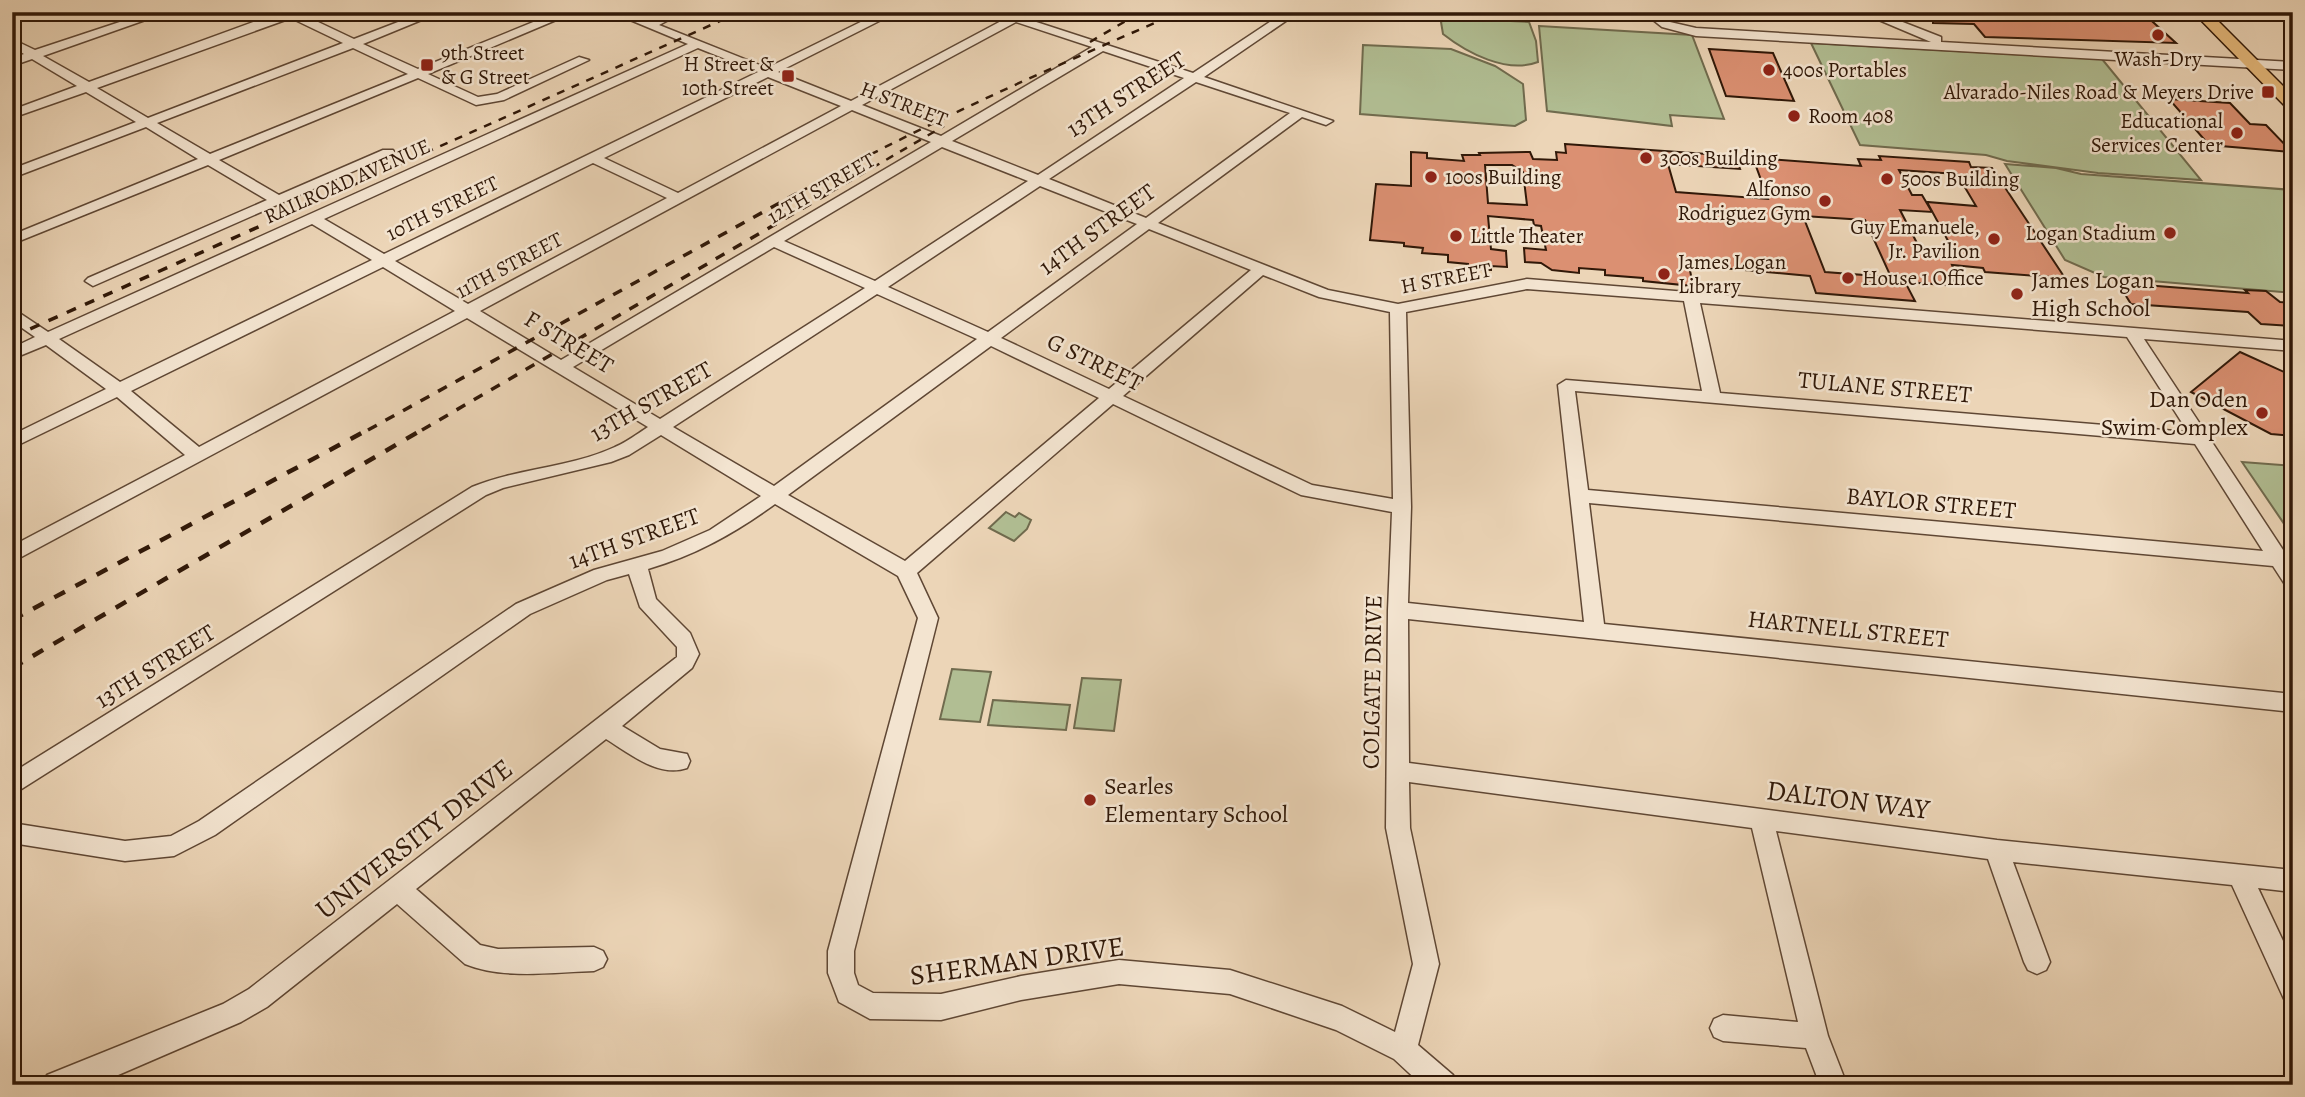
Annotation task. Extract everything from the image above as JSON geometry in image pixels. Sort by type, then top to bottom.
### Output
[{"type":"main road","points":[[2200,12],[2293,105]]},
{"type":"main road","points":[[2218,12],[2284,69],[2293,85]]},
{"type":"street","points":[[12,17],[28,12]]},
{"type":"street","points":[[12,62],[162,12]]},
{"type":"street","points":[[12,174],[435,12]]},
{"type":"street","points":[[12,240],[569,12]]},
{"type":"street","name":"H STREET","points":[[617,12],[1324,294],[1398,309],[1527,284],[2293,346]]},
{"type":"street","points":[[649,25],[678,12]]},
{"type":"street","name":"10TH STREET","points":[[12,442],[891,12]]},
{"type":"street","points":[[996,12],[1020,15],[1101,47],[1326,121]]},
{"type":"street","name":"13TH STREET","points":[[12,785],[479,491],[509,479],[603,460],[662,428],[1293,12]]},
{"type":"street","points":[[1648,12],[1666,25],[1696,32],[2252,64],[2284,69]]},
{"type":"street","points":[[1866,12],[1934,37],[1943,45]]},
{"type":"street","points":[[12,114],[289,13],[476,101],[500,97],[583,60]]},
{"type":"street","name":"11TH STREET","points":[[12,555],[1020,15]]},
{"type":"street","points":[[12,43],[278,201]]},
{"type":"street","name":"RAILROAD AVENUE","points":[[12,354],[698,44]]},
{"type":"street","name":"12TH STREET","points":[[562,366],[1101,47]]},
{"type":"street","name":"14TH STREET","points":[[12,833],[125,850],[174,846],[207,828],[523,609],[601,575],[668,556],[716,535],[776,496],[988,338],[1299,113]]},
{"type":"street","points":[[93,281],[388,153]]},
{"type":"street","points":[[593,158],[678,198]]},
{"type":"street","name":"F STREET","points":[[314,219],[906,571]]},
{"type":"street","name":"G STREET","points":[[773,241],[988,338],[1308,491],[1402,507]]},
{"type":"street","points":[[906,571],[1261,269]]},
{"type":"street","points":[[1691,297],[1712,397]]},
{"type":"street","name":"COLGATE DRIVE","points":[[1398,309],[1402,507],[1398,610],[1398,828],[1426,964],[1403,1050]]},
{"type":"street","points":[[12,313],[119,390],[198,456]]},
{"type":"street","points":[[2133,334],[2293,581]]},
{"type":"street","name":"TULANE STREET","points":[[1579,496],[1566,385],[2200,439]]},
{"type":"street","points":[[1579,496],[1595,629]]},
{"type":"street","name":"BAYLOR STREET","points":[[1579,496],[2278,559]]},
{"type":"street","name":"UNIVERSITY DRIVE","points":[[57,1085],[232,1013],[258,998],[605,727],[689,656],[687,641],[659,619],[647,602],[637,565]]},
{"type":"street","name":"SHERMAN DRIVE","points":[[906,571],[928,618],[841,951],[841,973],[848,993],[870,1006],[941,1007],[1021,988],[1119,972],[1230,982],[1342,1019],[1403,1050],[1443,1085]]},
{"type":"street","name":"HARTNELL STREET","points":[[1398,610],[2293,703]]},
{"type":"street","points":[[605,727],[656,758],[679,761]]},
{"type":"street","name":"DALTON WAY","points":[[1397,771],[1997,850],[2293,881]]},
{"type":"street","points":[[1761,818],[1815,1036],[1834,1085]]},
{"type":"street","points":[[1997,850],[2037,962]]},
{"type":"street","points":[[2239,874],[2293,990]]},
{"type":"street","points":[[398,889],[474,956],[498,961],[594,959]]},
{"type":"street","points":[[1723,1028],[1815,1036]]},
{"type":"green space","points":[[1447,18],[1529,22],[1536,41],[1538,62],[1513,65],[1488,60],[1475,54],[1443,34],[1441,22]]},
{"type":"green space","points":[[1539,26],[1692,35],[1724,119],[1670,115],[1672,126],[1547,111]]},
{"type":"green space","points":[[1811,43],[2102,59],[2201,180],[2098,173],[2007,161],[1986,155],[1860,145]]},
{"type":"green space","points":[[1363,45],[1451,49],[1495,66],[1523,84],[1526,120],[1515,126],[1360,114]]},
{"type":"green space","name":"Logan Stadium","points":[[2005,164],[2056,168],[2081,174],[2293,190],[2293,293],[2104,277],[2065,260]]},
{"type":"green space","points":[[2242,462],[2293,466],[2293,537]]},
{"type":"green space","points":[[1006,512],[1015,517],[1019,513],[1031,520],[1027,529],[1014,541],[989,528]]},
{"type":"green space","points":[[952,669],[991,672],[980,722],[940,719]]},
{"type":"green space","points":[[1082,678],[1121,680],[1114,731],[1074,728]]},
{"type":"green space","points":[[993,700],[1070,705],[1066,730],[988,725]]},
{"type":"building","points":[[1933,12],[2143,13],[2176,43],[1985,37],[1974,24],[1933,23]]},
{"type":"building","points":[[1709,49],[1773,53],[1794,101],[1726,96]]},
{"type":"building","name":"Educational Services Center","points":[[2169,99],[2230,103],[2250,124],[2266,125],[2292,152],[2209,145]]},
{"type":"building","name":"James Logan High School","points":[[1565,144],[1735,156],[1740,169],[1668,164],[1676,192],[1768,199],[1753,158],[1861,166],[1858,159],[1881,160],[1879,156],[1969,162],[1971,167],[1992,168],[2065,278],[1985,272],[1983,268],[1952,265],[1956,281],[1943,280],[1946,285],[1905,282],[1915,301],[1816,293],[1810,276],[1689,265],[1693,286],[1605,275],[1605,270],[1579,268],[1579,273],[1552,270],[1541,263],[1525,262],[1524,248],[1546,250],[1541,226],[1534,225],[1533,220],[1488,216],[1491,249],[1506,251],[1507,267],[1491,266],[1491,270],[1468,269],[1468,264],[1448,262],[1448,255],[1422,253],[1423,248],[1404,246],[1404,243],[1370,240],[1376,184],[1411,186],[1411,152],[1427,153],[1427,158],[1464,161],[1462,155],[1480,155],[1479,153],[1530,152],[1533,159],[1557,160],[1556,152],[1566,153]],"holes":[[[1485,165],[1512,165],[1523,172],[1527,205],[1488,203]],[[1899,170],[1957,174],[1976,206],[1927,202],[1953,250],[1919,247],[1900,210],[1932,212],[1922,195],[1912,195]],[[1803,216],[1865,220],[1891,277],[1825,272]]]},
{"type":"building","points":[[2118,283],[2248,293],[2245,290],[2266,291],[2280,302],[2293,303],[2293,326],[2261,324],[2248,312],[2131,304]]},
{"type":"building","name":"Dan Oden Swim Complex","points":[[2240,352],[2293,376],[2293,436],[2271,434],[2191,392]]},
{"type":"railway","points":[[338,192],[740,12]]},
{"type":"railway","points":[[1090,42],[1141,12]]},
{"type":"railway","points":[[800,192],[940,120],[1180,12]]},
{"type":"railway","points":[[831,192],[944,126]]},
{"type":"railway","points":[[12,337],[341,190]]},
{"type":"railway","points":[[368,430],[803,190]]},
{"type":"railway","points":[[422,430],[834,190]]},
{"type":"railway","points":[[12,620],[371,428]]},
{"type":"railway","points":[[12,668],[425,428]]},
{"type":"place","name":"Wash-Dry","points":[[2158,35]]},
{"type":"place","name":"9th Street & G Street","points":[[427,65]]},
{"type":"place","name":"400s Portables","points":[[1769,70]]},
{"type":"place","name":"H Street & 10th Street","points":[[788,76]]},
{"type":"place","name":"Alvarado-Niles Road & Meyers Drive","points":[[2268,92]]},
{"type":"place","name":"Room 408","points":[[1794,116]]},
{"type":"place","name":"Educational Services Center","points":[[2237,133]]},
{"type":"place","name":"300s Building","points":[[1646,158]]},
{"type":"place","name":"100s Building","points":[[1431,177]]},
{"type":"place","name":"500s Building","points":[[1887,179]]},
{"type":"place","name":"Alfonso Rodriguez Gym","points":[[1825,201]]},
{"type":"place","name":"Logan Stadium","points":[[2170,233]]},
{"type":"place","name":"Little Theater","points":[[1456,236]]},
{"type":"place","name":"Guy Emanuele, Jr. Pavilion","points":[[1994,239]]},
{"type":"place","name":"James Logan Library","points":[[1664,274]]},
{"type":"place","name":"House 1 Office","points":[[1848,278]]},
{"type":"place","name":"James Logan High School","points":[[2017,294]]},
{"type":"place","name":"Dan Oden Swim Complex","points":[[2262,413]]},
{"type":"place","name":"Searles Elementary School","points":[[1090,800]]}]
